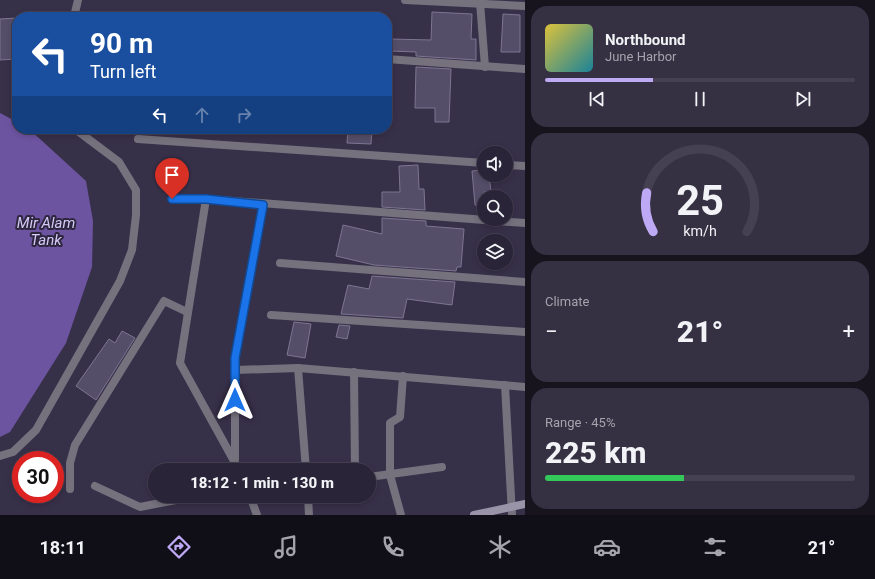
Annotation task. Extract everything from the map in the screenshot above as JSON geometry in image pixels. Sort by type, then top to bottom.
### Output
[{"type":"main road","points":[[474,515],[512,511],[525,504]]},
{"type":"street","points":[[75,12],[78,0]]},
{"type":"street","points":[[405,0],[480,2],[525,6]]},
{"type":"street","points":[[480,2],[484,67]]},
{"type":"street","points":[[392,59],[525,69]]},
{"type":"street","points":[[0,456],[13,452],[36,430],[120,281],[132,250],[136,215],[136,190],[119,162],[82,134]]},
{"type":"street","points":[[138,139],[477,163]]},
{"type":"street","points":[[513,165],[525,166]]},
{"type":"street","points":[[172,199],[206,199],[263,205],[525,223]]},
{"type":"street","points":[[206,199],[180,363],[235,462]]},
{"type":"street","points":[[235,462],[235,358],[263,205]]},
{"type":"street","points":[[280,263],[525,282]]},
{"type":"street","points":[[70,490],[70,463],[75,445],[164,301],[187,312]]},
{"type":"street","points":[[271,315],[525,332]]},
{"type":"street","points":[[235,370],[298,368],[525,387]]},
{"type":"street","points":[[298,368],[305,463]]},
{"type":"street","points":[[354,372],[355,463]]},
{"type":"street","points":[[401,515],[390,475],[390,423],[400,417],[403,376]]},
{"type":"street","points":[[505,386],[512,511]]},
{"type":"street","points":[[376,476],[442,467]]},
{"type":"street","points":[[95,486],[140,507],[160,503]]},
{"type":"street","points":[[253,503],[257,515]]},
{"type":"street","points":[[308,503],[309,515]]},
{"type":"water","name":"Mir Alam Tank","points":[[0,113],[12,119],[12,134],[34,134],[86,181],[93,221],[92,267],[66,343],[10,432],[0,437]]},
{"type":"building","points":[[432,12],[472,14],[471,39],[476,39],[476,60],[416,56],[416,52],[392,51],[392,39],[431,40]]},
{"type":"building","points":[[503,14],[520,15],[520,52],[501,52]]},
{"type":"building","points":[[12,18],[12,59],[0,60],[0,19]]},
{"type":"building","points":[[416,67],[451,69],[449,122],[435,122],[435,108],[415,108]]},
{"type":"building","points":[[348,134],[372,134],[371,144],[347,143]]},
{"type":"building","points":[[418,165],[419,189],[424,189],[425,210],[382,207],[382,192],[400,192],[399,166]]},
{"type":"building","points":[[472,171],[477,171],[477,182],[490,182],[491,190],[477,190],[477,205],[475,205]]},
{"type":"building","points":[[382,218],[426,221],[426,226],[464,229],[461,267],[457,267],[456,271],[374,265],[336,256],[343,225],[382,234]]},
{"type":"building","points":[[372,276],[455,282],[452,305],[407,299],[403,318],[341,314],[348,285],[369,289]]},
{"type":"building","points":[[294,322],[311,324],[305,358],[287,355]]},
{"type":"building","points":[[339,325],[350,326],[347,339],[336,337]]},
{"type":"building","points":[[122,331],[135,338],[96,400],[76,386],[109,339],[115,343]]},
{"type":"route","points":[[172,199],[206,199],[263,205],[235,358],[235,400]]}]
